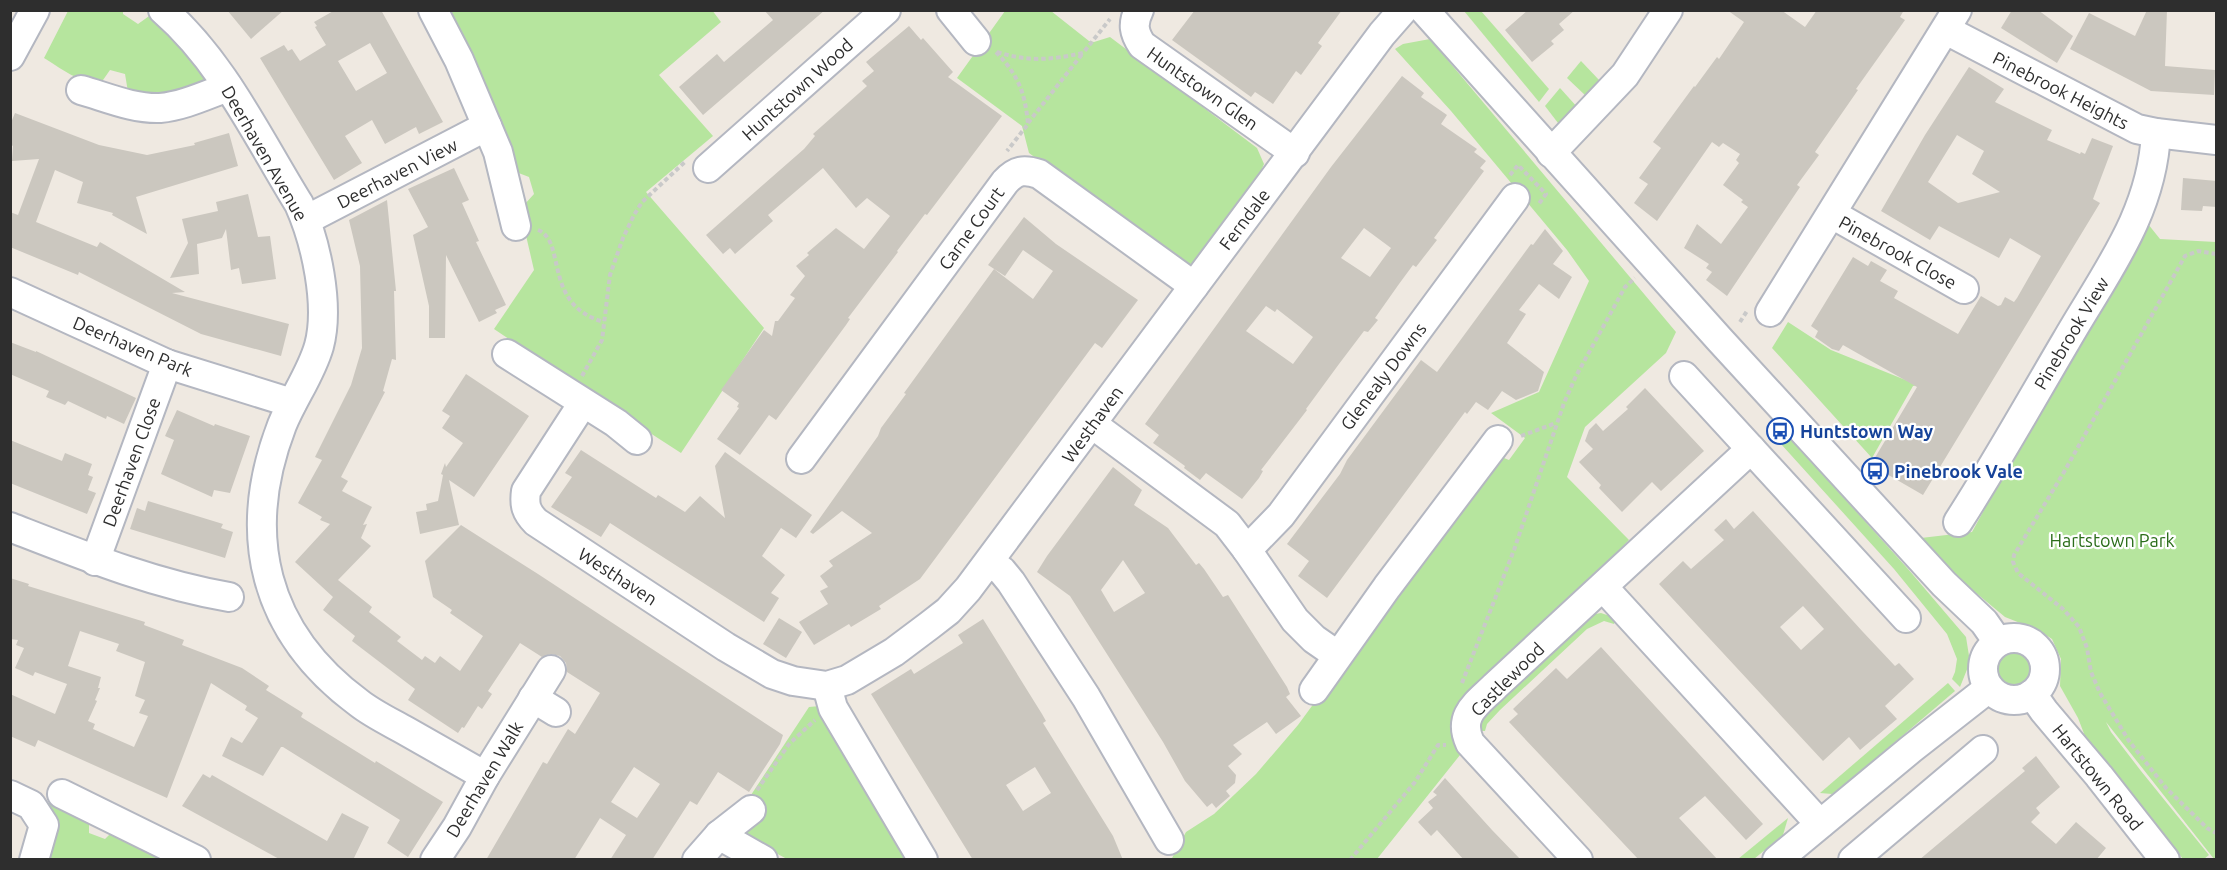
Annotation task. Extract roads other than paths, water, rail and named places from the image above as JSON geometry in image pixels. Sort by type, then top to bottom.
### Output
[{"type":"street","points":[[10,56],[35,10]]},
{"type":"street","name":"Deerhaven Avenue","points":[[163,10],[194,42],[228,87],[261,139],[306,220],[314,247],[320,284],[322,323],[319,346],[312,366],[282,425],[266,475],[262,506],[265,567],[285,621],[298,644],[318,667],[358,703],[485,776]]},
{"type":"street","points":[[433,10],[459,60],[498,152],[516,226]]},
{"type":"street","name":"Huntstown Wood","points":[[699,163],[886,10]]},
{"type":"street","points":[[951,10],[986,47]]},
{"type":"street","name":"Huntstown Glen","points":[[1139,10],[1134,22],[1134,30],[1142,45],[1295,153]]},
{"type":"street","name":"Ferndale","points":[[1194,286],[1382,34],[1403,10]]},
{"type":"street","points":[[1424,10],[1551,153],[1944,584],[1984,622],[1998,642]]},
{"type":"street","points":[[1551,153],[1625,75],[1668,10]]},
{"type":"street","points":[[1770,312],[1952,20]]},
{"type":"street","name":"Pinebrook Heights","points":[[1952,20],[2110,117],[2137,129],[2217,140]]},
{"type":"street","points":[[81,90],[131,105],[160,108],[188,102],[228,87]]},
{"type":"street","name":"Deerhaven View","points":[[306,220],[487,126]]},
{"type":"street","name":"Pinebrook View","points":[[1958,522],[2132,228],[2150,183],[2155,158],[2156,133]]},
{"type":"street","name":"Carne Court","points":[[801,459],[1005,182],[1017,172],[1039,174],[1194,286]]},
{"type":"street","name":"Glenealy Downs","points":[[1247,550],[1281,515],[1518,197]]},
{"type":"street","name":"Pinebrook Close","points":[[1832,214],[1964,289]]},
{"type":"street","name":"Westhaven","points":[[577,399],[526,491],[524,503],[527,513],[546,529],[726,647],[772,674],[830,697],[847,680],[894,652],[948,611],[990,562],[1194,286]]},
{"type":"street","name":"Deerhaven Park","points":[[10,292],[167,364],[292,403]]},
{"type":"street","points":[[507,354],[616,423],[637,440]]},
{"type":"street","name":"Deerhaven Close","points":[[95,561],[167,364]]},
{"type":"street","points":[[1684,376],[1906,618]]},
{"type":"street","points":[[1092,424],[1227,524],[1296,620],[1314,639],[1337,655]]},
{"type":"street","points":[[1314,690],[1337,655],[1498,440]]},
{"type":"street","name":"Castlewood","points":[[1578,860],[1483,758],[1454,737],[1465,725],[1467,716],[1473,708],[1751,449]]},
{"type":"street","points":[[10,527],[95,561],[193,591],[229,597]]},
{"type":"street","points":[[990,562],[1011,582],[1086,697],[1169,840]]},
{"type":"street","points":[[1603,587],[1820,825]]},
{"type":"street","points":[[2016,638],[2033,644],[2040,651],[2044,660],[2043,679],[2032,694],[2014,700],[1996,695],[1989,688],[1982,668],[1989,649],[1998,642],[2016,638]]},
{"type":"street","name":"Deerhaven Walk","points":[[435,860],[457,828],[485,776],[545,705],[551,670]]},
{"type":"street","points":[[1778,860],[1989,688]]},
{"type":"street","name":"Hartstown Road","points":[[2032,694],[2164,859]]},
{"type":"street","points":[[830,697],[923,860]]},
{"type":"street","points":[[1853,860],[1983,750]]},
{"type":"street","points":[[62,794],[105,824],[196,860]]},
{"type":"street","points":[[10,795],[31,805],[44,825],[34,860]]},
{"type":"street","points":[[697,860],[706,847],[751,810]]},
{"type":"street","points":[[719,835],[763,860]]},
{"type":"place","name":"Huntstown Way","points":[[1780,431]]},
{"type":"place","name":"Pinebrook Vale","points":[[1875,471]]},
{"type":"park label","name":"Hartstown Park","points":[[2112,540]]}]
